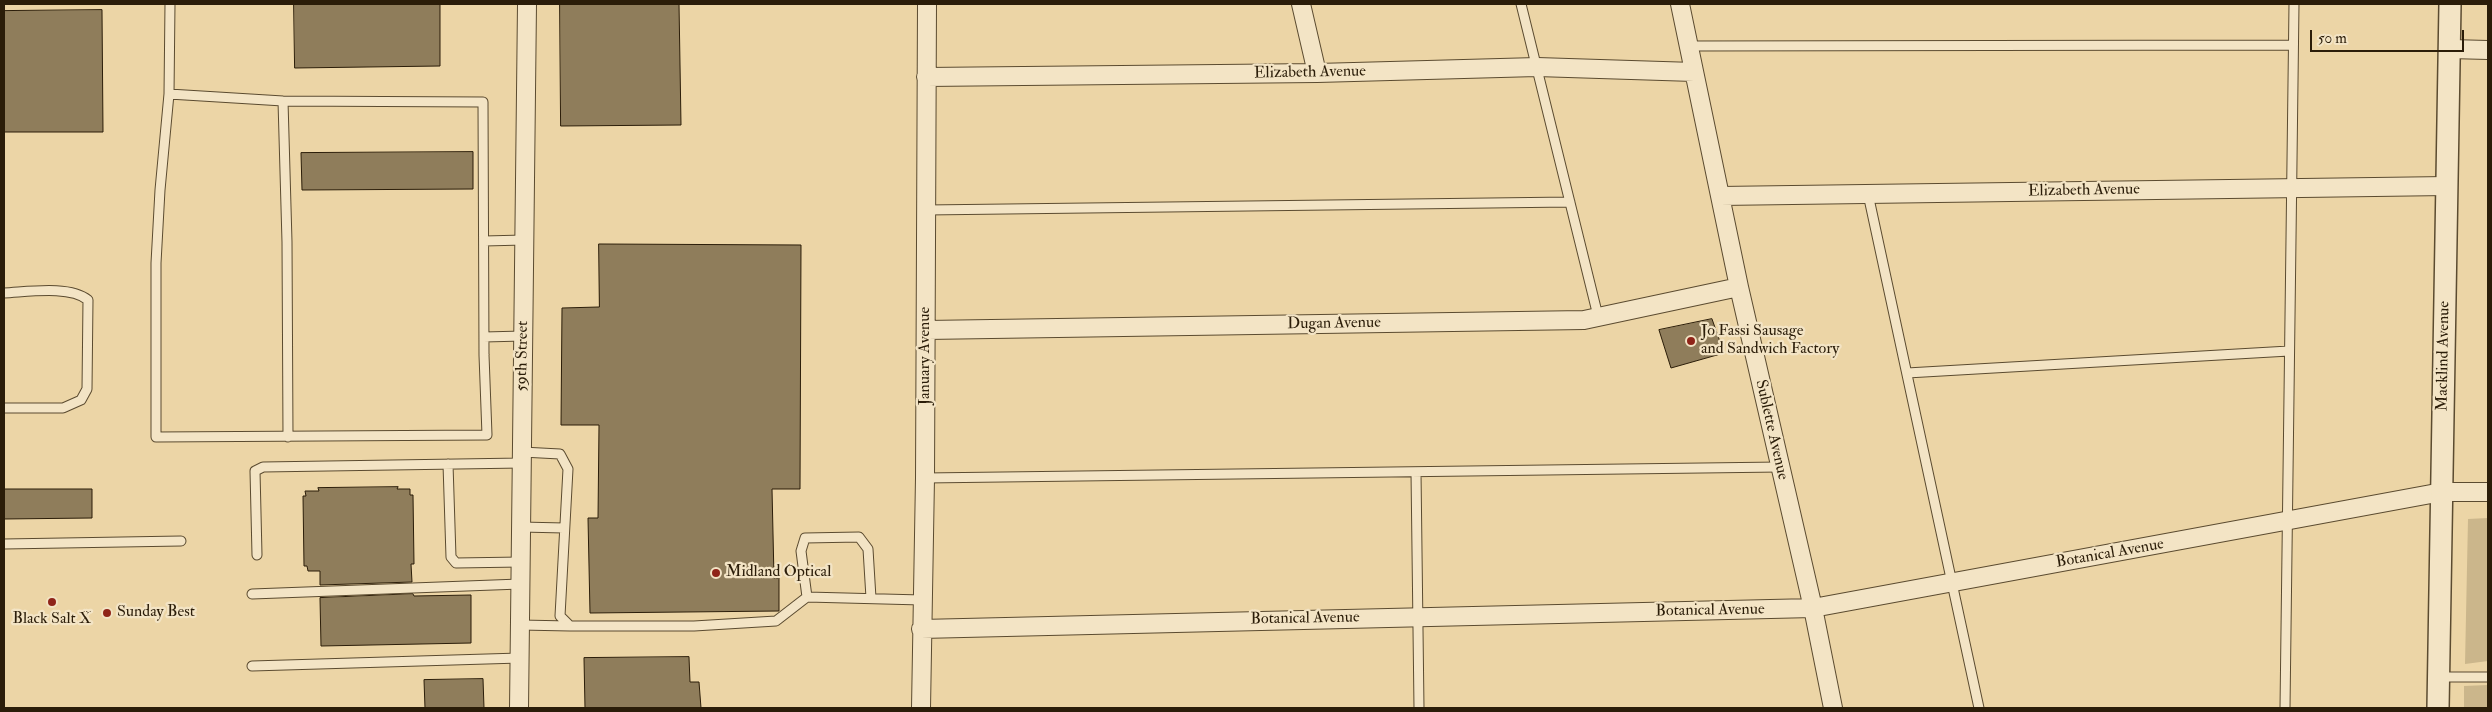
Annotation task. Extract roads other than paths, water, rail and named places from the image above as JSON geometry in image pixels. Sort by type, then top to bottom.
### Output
[{"type":"street","name":"59th Street","points":[[519,708],[527,4]]},
{"type":"street","name":"January Avenue","points":[[921,708],[925,478],[927,4]]},
{"type":"street","points":[[1301,4],[1317,73]]},
{"type":"street","name":"Sublette Avenue","points":[[1680,4],[1739,287],[1813,608],[1833,708]]},
{"type":"street","name":"Macklind Avenue","points":[[2438,708],[2450,4]]},
{"type":"street","points":[[2450,49],[2488,50]]},
{"type":"street","name":"Elizabeth Avenue","points":[[926,77],[1317,73],[1536,68],[1694,72]]},
{"type":"street","name":"Elizabeth Avenue","points":[[1720,196],[2447,186]]},
{"type":"street","name":"Dugan Avenue","points":[[926,330],[1584,320],[1739,287]]},
{"type":"street","name":"Botanical Avenue","points":[[922,628],[1813,608],[2442,492],[2488,492]]},
{"type":"lane","points":[[169,94],[283,101],[483,102],[484,337],[487,435],[156,437],[157,253],[169,94],[170,4]]},
{"type":"lane","points":[[1521,4],[1598,316]]},
{"type":"lane","points":[[2285,708],[2294,4]]},
{"type":"lane","points":[[1690,46],[2293,45]]},
{"type":"lane","points":[[283,101],[287,242],[288,437]]},
{"type":"lane","points":[[1868,194],[1979,708]]},
{"type":"lane","points":[[926,210],[1570,202]]},
{"type":"lane","points":[[484,241],[524,240]]},
{"type":"lane","points":[[4,293],[60,291],[80,293],[88,300],[86,389],[81,400],[63,408],[4,408]]},
{"type":"lane","points":[[484,337],[523,336]]},
{"type":"lane","points":[[1907,373],[2290,350]]},
{"type":"lane","points":[[257,555],[255,472],[263,467],[448,464],[560,454],[568,469],[560,616],[570,626]]},
{"type":"lane","points":[[448,464],[451,557],[456,564],[521,562]]},
{"type":"lane","points":[[925,478],[1780,467]]},
{"type":"lane","points":[[1416,472],[1419,708]]},
{"type":"lane","points":[[521,527],[564,528]]},
{"type":"lane","points":[[807,597],[801,551],[805,538],[859,538],[868,548],[871,598]]},
{"type":"lane","points":[[4,544],[181,541]]},
{"type":"lane","points":[[252,594],[520,584]]},
{"type":"lane","points":[[520,625],[694,626],[776,621],[807,597],[922,600]]},
{"type":"lane","points":[[252,666],[520,658]]},
{"type":"lane","points":[[2439,677],[2488,677]]},
{"type":"place","name":"Jo Fassi Sausage and Sandwich Factory","points":[[1691,341]]},
{"type":"place","name":"Midland Optical","points":[[716,573]]},
{"type":"place","name":"Black Salt X","points":[[52,602]]},
{"type":"place","name":"Sunday Best","points":[[107,613]]}]
